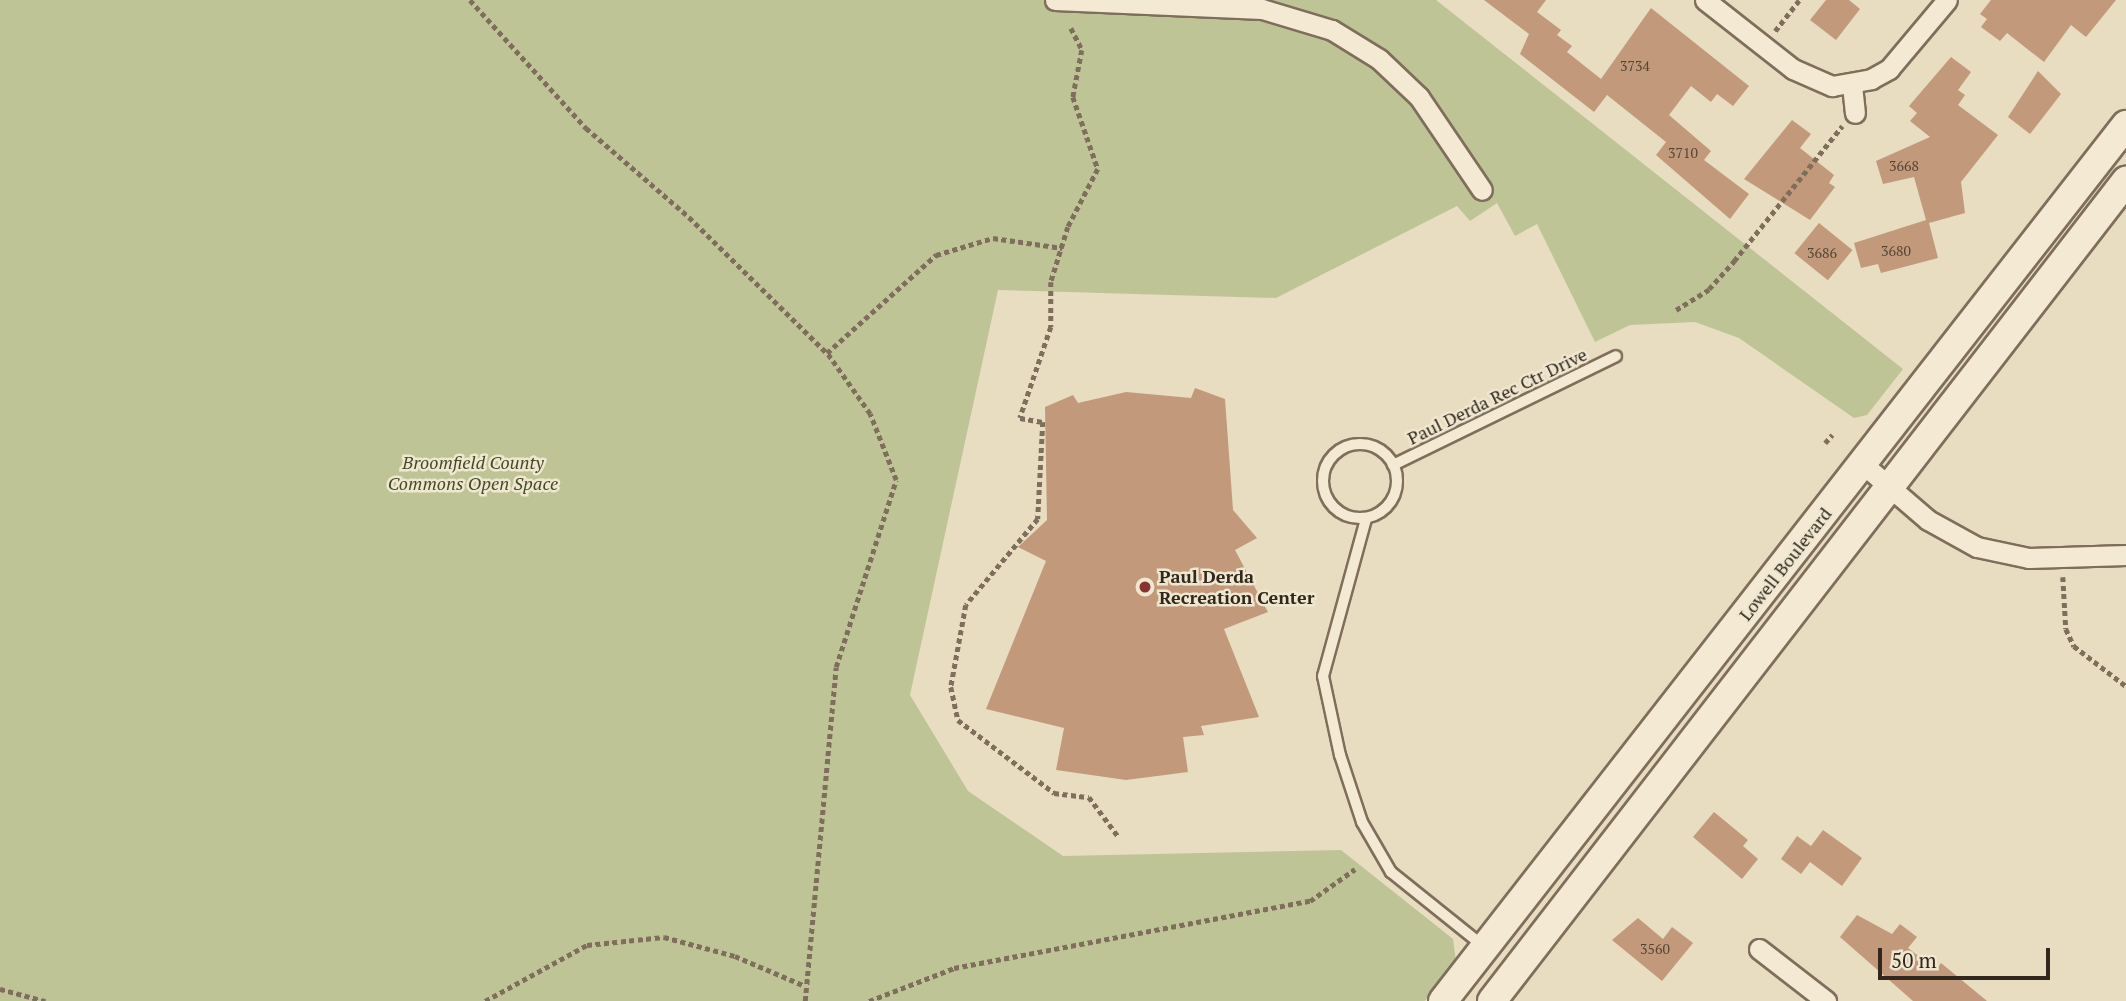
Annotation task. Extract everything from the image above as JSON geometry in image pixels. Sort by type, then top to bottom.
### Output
[{"type":"main road","name":"Lowell Boulevard","points":[[1443,1001],[1864,465],[2126,125]]},
{"type":"main road","name":"Lowell Boulevard","points":[[1492,1001],[2126,181]]},
{"type":"main road","points":[[1478,1001],[1500,965],[1485,947]]},
{"type":"street","points":[[1055,0],[1262,9],[1332,30],[1414,91],[1482,190]]},
{"type":"street","points":[[1705,0],[1811,79],[1852,85],[1889,69],[1947,0]]},
{"type":"street","points":[[1852,85],[1855,113]]},
{"type":"street","points":[[1864,465],[1940,527],[2003,555],[2126,555]]},
{"type":"street","points":[[1759,948],[1826,1001]]},
{"type":"lane","name":"Paul Derda Rec Ctr Drive","points":[[1393,465],[1616,356]]},
{"type":"lane","points":[[1366,519],[1342,514],[1326,496],[1329,460],[1348,445],[1363,444],[1393,465],[1391,499],[1366,519],[1323,676],[1340,755],[1362,822],[1391,872],[1485,947]]},
{"type":"path","points":[[470,0],[586,128],[689,217],[827,354],[876,424],[896,480],[836,667],[805,1001]]},
{"type":"path","points":[[1764,46],[1799,0]]},
{"type":"path","points":[[1071,28],[1083,50],[1073,97],[1098,169],[1062,248],[1051,282],[1051,327],[1020,418],[1043,422],[1038,519],[966,605],[951,687],[958,720],[1054,793],[1089,797],[1118,836]]},
{"type":"path","points":[[1676,310],[1709,289],[1855,113]]},
{"type":"path","points":[[827,354],[936,255],[993,238],[1062,248]]},
{"type":"path","points":[[1825,443],[1832,435]]},
{"type":"path","points":[[2063,576],[2066,629],[2074,646],[2126,686]]},
{"type":"path","points":[[869,1001],[954,968],[1310,901],[1355,869]]},
{"type":"path","points":[[485,1001],[587,945],[651,938],[735,956],[805,986]]},
{"type":"path","points":[[0,989],[45,1001]]},
{"type":"green space","name":"Broomfield County Commons Open Space","points":[[0,0],[1436,0],[1903,369],[1867,415],[1854,418],[1739,338],[1695,322],[1630,325],[1595,342],[1537,224],[1515,236],[1497,203],[1470,221],[1457,206],[1276,298],[998,290],[910,695],[968,791],[1063,856],[1341,850],[1453,939],[1456,962],[1425,1001],[0,1001]]},
{"type":"building","points":[[1484,0],[1546,0],[1537,12],[1561,30],[1557,35],[1572,46],[1567,52],[1601,79],[1651,8],[1749,86],[1733,106],[1717,94],[1711,102],[1691,86],[1669,115],[1711,151],[1704,160],[1749,194],[1730,219],[1656,155],[1666,142],[1607,95],[1594,112],[1520,54],[1529,34]]},
{"type":"building","points":[[1826,0],[1849,0],[1860,9],[1836,40],[1810,20]]},
{"type":"building","points":[[1991,0],[2116,0],[2086,37],[2071,25],[2044,62],[2007,33],[2000,41],[1981,27],[1987,19],[1980,14]]},
{"type":"building","points":[[1951,57],[1971,72],[1958,90],[1965,95],[1958,105],[1998,135],[1961,182],[1965,213],[1929,223],[1938,258],[1881,273],[1878,264],[1861,268],[1854,243],[1926,220],[1914,177],[1883,184],[1876,161],[1930,137],[1910,121],[1917,113],[1909,106]]},
{"type":"building","points":[[2038,71],[2061,94],[2030,134],[2008,117]]},
{"type":"building","points":[[1792,120],[1811,134],[1800,148],[1834,175],[1829,183],[1835,187],[1810,220],[1744,179]]},
{"type":"building","points":[[1819,223],[1852,250],[1828,280],[1794,253]]},
{"type":"building","name":"Paul Derda Recreation Center","points":[[1195,388],[1225,399],[1233,510],[1257,538],[1235,550],[1268,612],[1224,629],[1259,717],[1201,726],[1204,735],[1183,737],[1188,772],[1126,780],[1056,770],[1064,728],[986,709],[1046,561],[1018,547],[1047,520],[1045,407],[1073,395],[1078,403],[1126,392],[1191,398]]},
{"type":"building","points":[[1714,812],[1748,840],[1743,846],[1758,859],[1742,879],[1693,837]]},
{"type":"building","points":[[1823,830],[1862,858],[1842,886],[1810,862],[1801,874],[1781,859],[1797,836],[1811,846]]},
{"type":"building","points":[[1857,915],[1892,934],[1900,924],[1917,937],[1908,948],[1936,970],[1941,963],[1987,1001],[1913,1001],[1840,937]]},
{"type":"building","points":[[1638,918],[1663,939],[1672,927],[1693,943],[1662,981],[1612,940]]},
{"type":"place","name":"Paul Derda Recreation Center","points":[[1145,587]]}]
